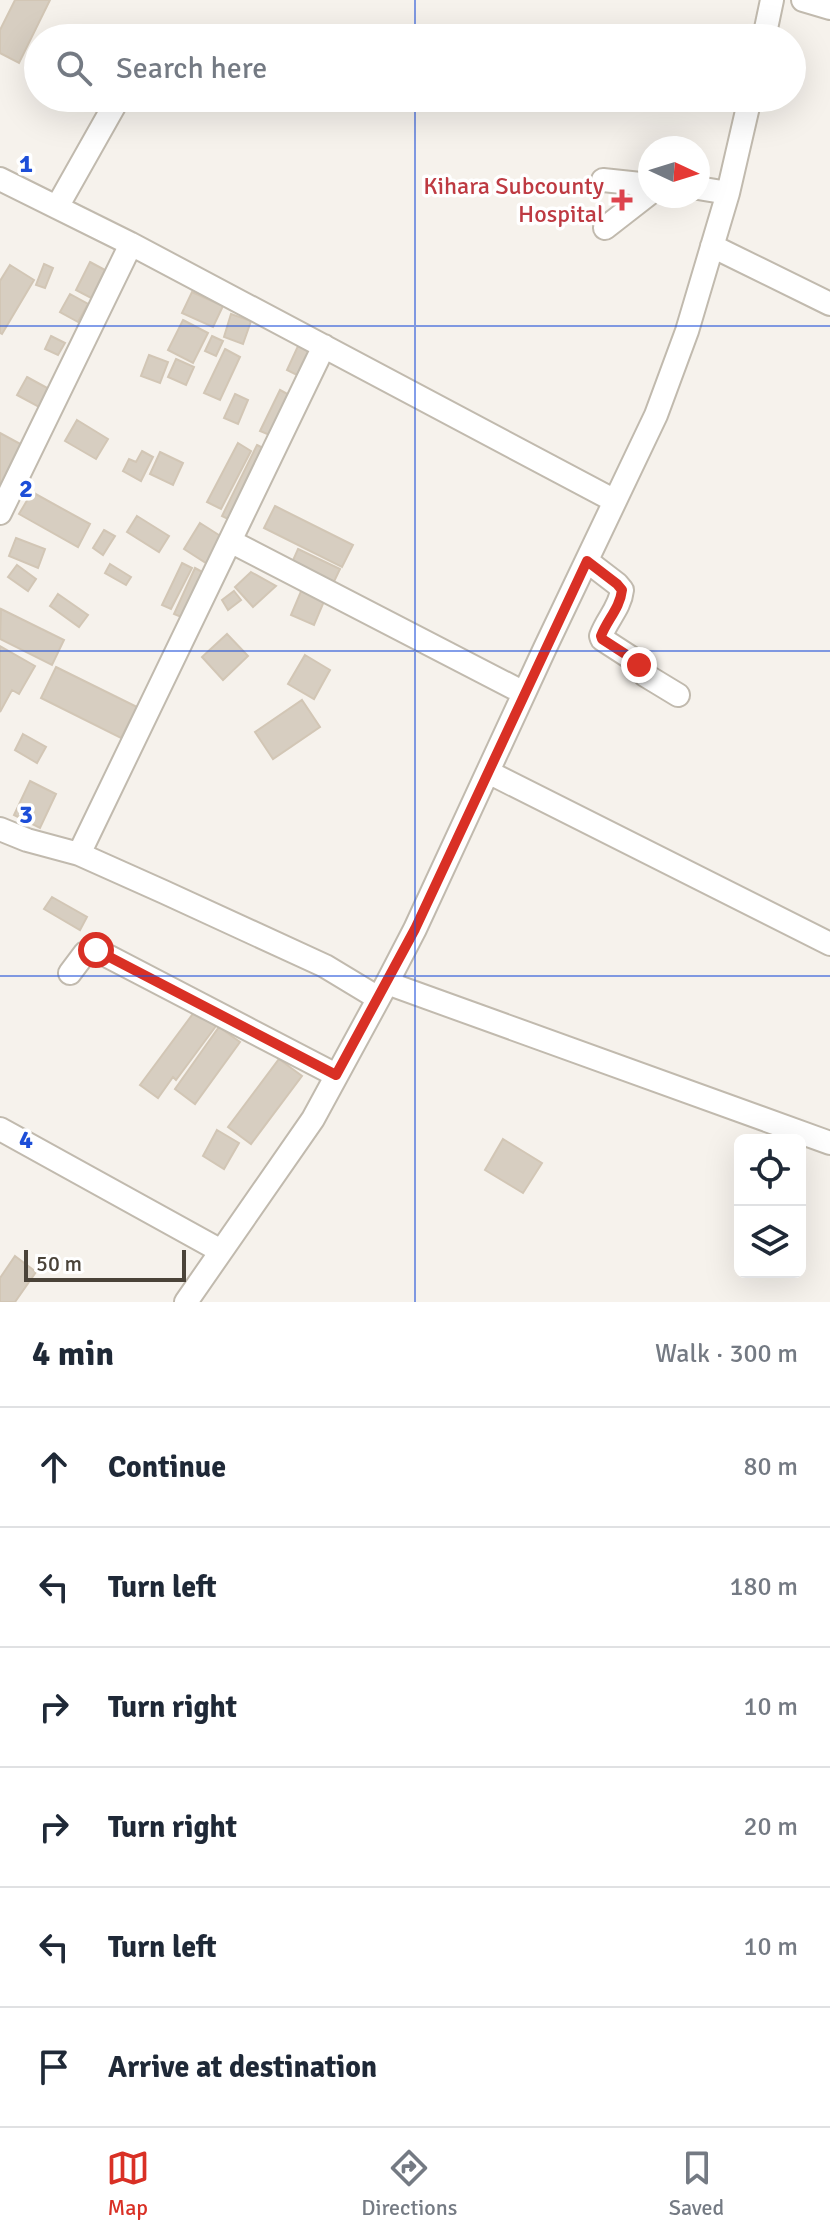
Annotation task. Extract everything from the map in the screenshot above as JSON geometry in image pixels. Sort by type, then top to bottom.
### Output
[{"type":"street","points":[[767,24],[772,0]]},
{"type":"street","points":[[803,0],[830,8]]},
{"type":"street","points":[[57,207],[111,112]]},
{"type":"street","points":[[186,1302],[313,1119],[415,929],[656,415],[687,331],[728,193],[747,112]]},
{"type":"street","points":[[0,179],[131,244],[615,501]]},
{"type":"street","points":[[603,180],[638,184]]},
{"type":"street","points":[[710,190],[728,193]]},
{"type":"street","points":[[605,228],[638,202]]},
{"type":"street","points":[[0,513],[131,244]]},
{"type":"street","points":[[712,246],[830,304]]},
{"type":"street","points":[[79,854],[324,346]]},
{"type":"street","points":[[230,541],[524,693]]},
{"type":"street","points":[[587,561],[622,590],[620,603],[605,627],[602,639],[636,661],[645,675],[678,695]]},
{"type":"street","points":[[488,772],[830,944]]},
{"type":"street","points":[[0,829],[79,854],[382,991],[830,1143]]},
{"type":"street","points":[[70,973],[85,953],[96,950],[336,1075]]},
{"type":"street","points":[[0,1129],[221,1251]]},
{"type":"building","points":[[15,0],[50,0],[38,24],[24,24],[24,53],[19,63],[0,53],[0,30]]},
{"type":"building","points":[[90,262],[105,270],[91,298],[76,290]]},
{"type":"building","points":[[44,264],[53,268],[45,288],[36,285]]},
{"type":"building","points":[[10,265],[34,280],[2,334],[0,281]]},
{"type":"building","points":[[192,292],[223,306],[213,327],[182,313]]},
{"type":"building","points":[[70,294],[88,304],[78,322],[60,312]]},
{"type":"building","points":[[231,314],[251,321],[243,344],[224,337]]},
{"type":"building","points":[[183,320],[208,333],[193,363],[168,350]]},
{"type":"building","points":[[51,336],[65,343],[58,355],[45,349]]},
{"type":"building","points":[[212,336],[223,341],[216,356],[205,351]]},
{"type":"building","points":[[298,346],[313,353],[301,377],[287,370]]},
{"type":"building","points":[[225,349],[240,357],[220,400],[204,393]]},
{"type":"building","points":[[149,355],[168,362],[160,383],[141,376]]},
{"type":"building","points":[[176,359],[194,367],[186,385],[168,377]]},
{"type":"building","points":[[27,377],[49,389],[39,407],[17,395]]},
{"type":"building","points":[[280,390],[291,396],[272,436],[260,431]]},
{"type":"building","points":[[235,394],[248,400],[238,424],[224,418]]},
{"type":"building","points":[[77,420],[108,439],[96,459],[65,441]]},
{"type":"building","points":[[0,433],[24,446],[0,492]]},
{"type":"building","points":[[238,443],[251,451],[221,509],[207,502]]},
{"type":"building","points":[[257,445],[267,450],[232,521],[222,516]]},
{"type":"building","points":[[142,451],[153,457],[141,481],[123,471],[129,459],[136,462]]},
{"type":"building","points":[[160,452],[183,463],[173,485],[150,474]]},
{"type":"building","points":[[32,492],[90,524],[78,547],[19,514]]},
{"type":"building","points":[[275,506],[353,545],[342,567],[264,528]]},
{"type":"building","points":[[137,516],[169,536],[159,552],[127,532]]},
{"type":"building","points":[[200,523],[222,537],[206,563],[184,549]]},
{"type":"building","points":[[104,530],[115,536],[103,555],[93,548]]},
{"type":"building","points":[[16,538],[45,549],[38,568],[9,556]]},
{"type":"building","points":[[298,549],[340,569],[331,588],[290,567]]},
{"type":"building","points":[[182,563],[192,568],[171,609],[162,605]]},
{"type":"building","points":[[110,564],[131,577],[126,585],[105,573]]},
{"type":"building","points":[[17,565],[36,579],[28,591],[8,577]]},
{"type":"building","points":[[195,568],[206,574],[186,619],[174,614]]},
{"type":"building","points":[[251,572],[276,586],[253,607],[235,587]]},
{"type":"building","points":[[302,589],[325,599],[314,625],[291,615]]},
{"type":"building","points":[[234,591],[241,600],[228,610],[222,600]]},
{"type":"building","points":[[58,594],[88,615],[79,627],[50,606]]},
{"type":"building","points":[[1,609],[64,640],[52,665],[0,639]]},
{"type":"building","points":[[227,634],[248,656],[223,680],[202,657]]},
{"type":"building","points":[[0,646],[35,666],[19,694],[12,690],[0,712]]},
{"type":"building","points":[[305,655],[330,670],[314,699],[288,684]]},
{"type":"building","points":[[56,667],[137,707],[121,738],[41,698]]},
{"type":"building","points":[[302,700],[320,727],[273,759],[255,732]]},
{"type":"building","points":[[23,734],[46,747],[37,763],[15,750]]},
{"type":"building","points":[[30,781],[56,794],[40,828],[14,815]]},
{"type":"building","points":[[52,897],[87,917],[80,930],[44,909]]},
{"type":"building","points":[[195,1011],[216,1026],[176,1080],[173,1077],[158,1098],[140,1085]]},
{"type":"building","points":[[219,1027],[240,1042],[195,1104],[175,1089]]},
{"type":"building","points":[[279,1059],[302,1076],[251,1144],[228,1127]]},
{"type":"building","points":[[217,1130],[239,1143],[224,1169],[203,1156]]},
{"type":"building","points":[[503,1139],[542,1163],[523,1193],[485,1170]]},
{"type":"building","points":[[15,1256],[36,1272],[15,1302],[0,1302],[0,1278]]},
{"type":"place","name":"Kihara Subcounty Hospital","points":[[622,200]]},
{"type":"route","points":[[96,950],[336,1075],[415,929],[587,561],[622,590],[620,603],[605,627],[602,639],[639,665]]}]
